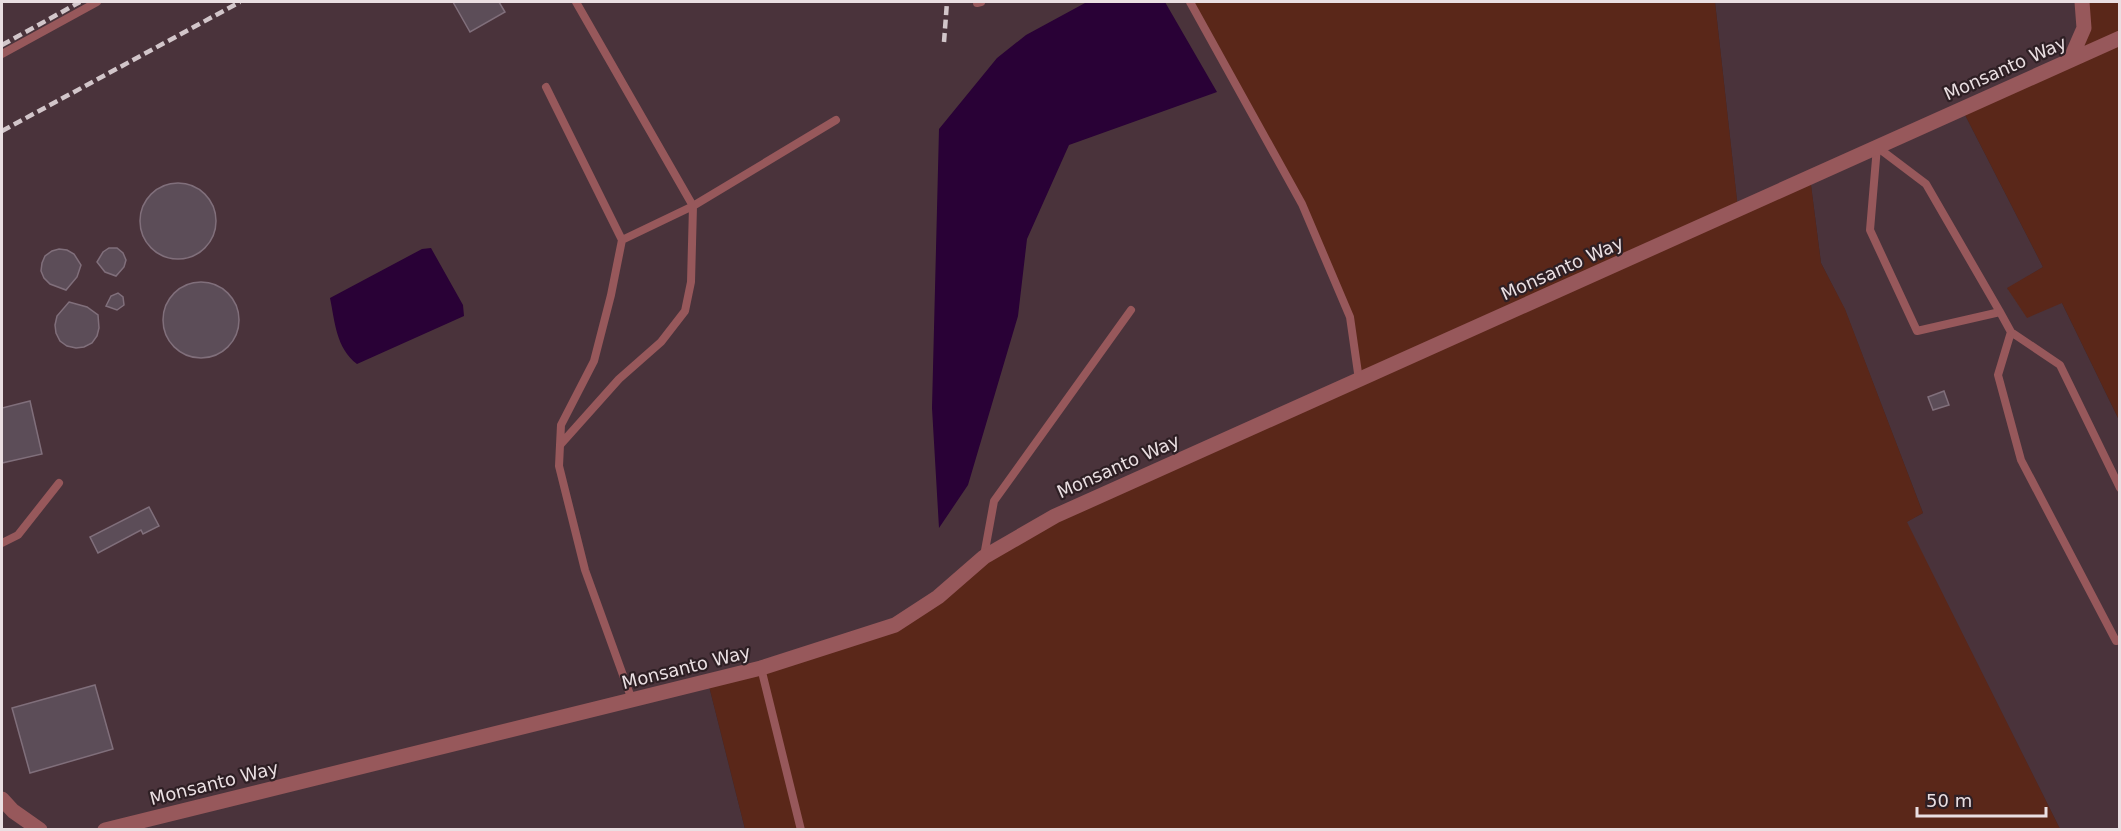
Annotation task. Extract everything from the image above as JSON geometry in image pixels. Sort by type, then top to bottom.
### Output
[{"type":"street","points":[[2070,60],[2084,28],[2082,2]]},
{"type":"street","name":"Monsanto Way","points":[[105,830],[761,668],[895,625],[938,597],[984,557],[1055,516],[2120,38]]},
{"type":"street","points":[[2,799],[13,811],[40,830]]},
{"type":"lane","points":[[2,54],[97,2]]},
{"type":"lane","points":[[560,445],[619,379],[661,342],[685,311],[691,282],[693,206],[576,2]]},
{"type":"lane","points":[[1190,2],[1302,204],[1350,317],[1359,380]]},
{"type":"lane","points":[[546,87],[622,240],[611,296],[594,361],[561,425],[559,466],[585,570],[632,700]]},
{"type":"lane","points":[[622,240],[693,206],[836,120]]},
{"type":"lane","points":[[1878,147],[1870,230],[1917,331],[2000,312]]},
{"type":"lane","points":[[1878,147],[1926,184],[2011,332],[2060,364],[2120,488]]},
{"type":"lane","points":[[984,557],[994,501],[1131,310]]},
{"type":"lane","points":[[2011,332],[1998,375],[2021,460],[2116,641],[2120,640]]},
{"type":"lane","points":[[2,543],[18,535],[59,483]]},
{"type":"lane","points":[[761,668],[801,830]]},
{"type":"shaded area","points":[[2,2],[1190,2],[1302,204],[1350,317],[1359,380],[895,625],[708,682],[745,829],[2,830]]},
{"type":"shaded area","points":[[1165,2],[1217,92],[1069,145],[1027,239],[1018,316],[968,485],[939,528],[932,408],[939,129],[997,58],[1026,35],[1085,3]]},
{"type":"shaded area","points":[[1190,2],[1715,2],[1738,209],[1810,177],[1821,263],[1845,309],[1923,513],[1907,522],[2060,829],[745,829],[708,682],[895,625],[984,557],[1359,380],[1350,317],[1302,204]]},
{"type":"shaded area","points":[[1715,2],[2082,2],[2070,60],[1962,109],[2043,267],[2007,289],[2062,303],[2119,420],[2119,829],[2060,829],[1906,522],[1923,513],[1845,310],[1821,263],[1810,178],[1738,210]]},
{"type":"shaded area","points":[[2082,2],[2119,2],[2119,420],[2062,303],[2027,318],[2007,288],[2043,267],[1962,109],[2070,60]]},
{"type":"shaded area","points":[[431,248],[463,305],[464,316],[357,364],[350,358],[341,342],[330,298],[422,249]]},
{"type":"building","points":[[453,2],[499,2],[505,12],[470,32]]},
{"type":"building","points":[[178,183],[193,186],[205,194],[213,206],[216,221],[213,236],[205,248],[193,256],[178,259],[163,256],[151,248],[143,236],[140,221],[143,206],[151,194],[163,186]]},
{"type":"building","points":[[109,248],[117,248],[126,260],[124,267],[116,276],[105,272],[97,262],[103,252]]},
{"type":"building","points":[[59,249],[74,254],[81,265],[77,277],[66,290],[50,284],[41,271],[45,256]]},
{"type":"building","points":[[201,282],[216,285],[228,293],[236,305],[239,320],[236,335],[228,347],[216,355],[201,358],[186,355],[174,347],[166,335],[163,320],[166,305],[174,293],[186,285]]},
{"type":"building","points":[[118,293],[123,297],[124,305],[117,310],[106,306],[111,296]]},
{"type":"building","points":[[69,302],[87,307],[98,315],[97,336],[92,343],[84,347],[67,346],[60,341],[56,333],[57,316]]},
{"type":"building","points":[[1944,391],[1949,405],[1933,410],[1928,397]]},
{"type":"building","points":[[30,401],[42,454],[2,463],[2,408]]},
{"type":"building","points":[[149,507],[159,526],[143,534],[141,530],[98,553],[90,537]]},
{"type":"building","points":[[95,685],[113,749],[30,773],[12,708]]},
{"type":"railway","points":[[2,45],[80,2]]},
{"type":"railway","points":[[2,131],[240,2]]},
{"type":"railway","points":[[944,42],[947,2]]}]
